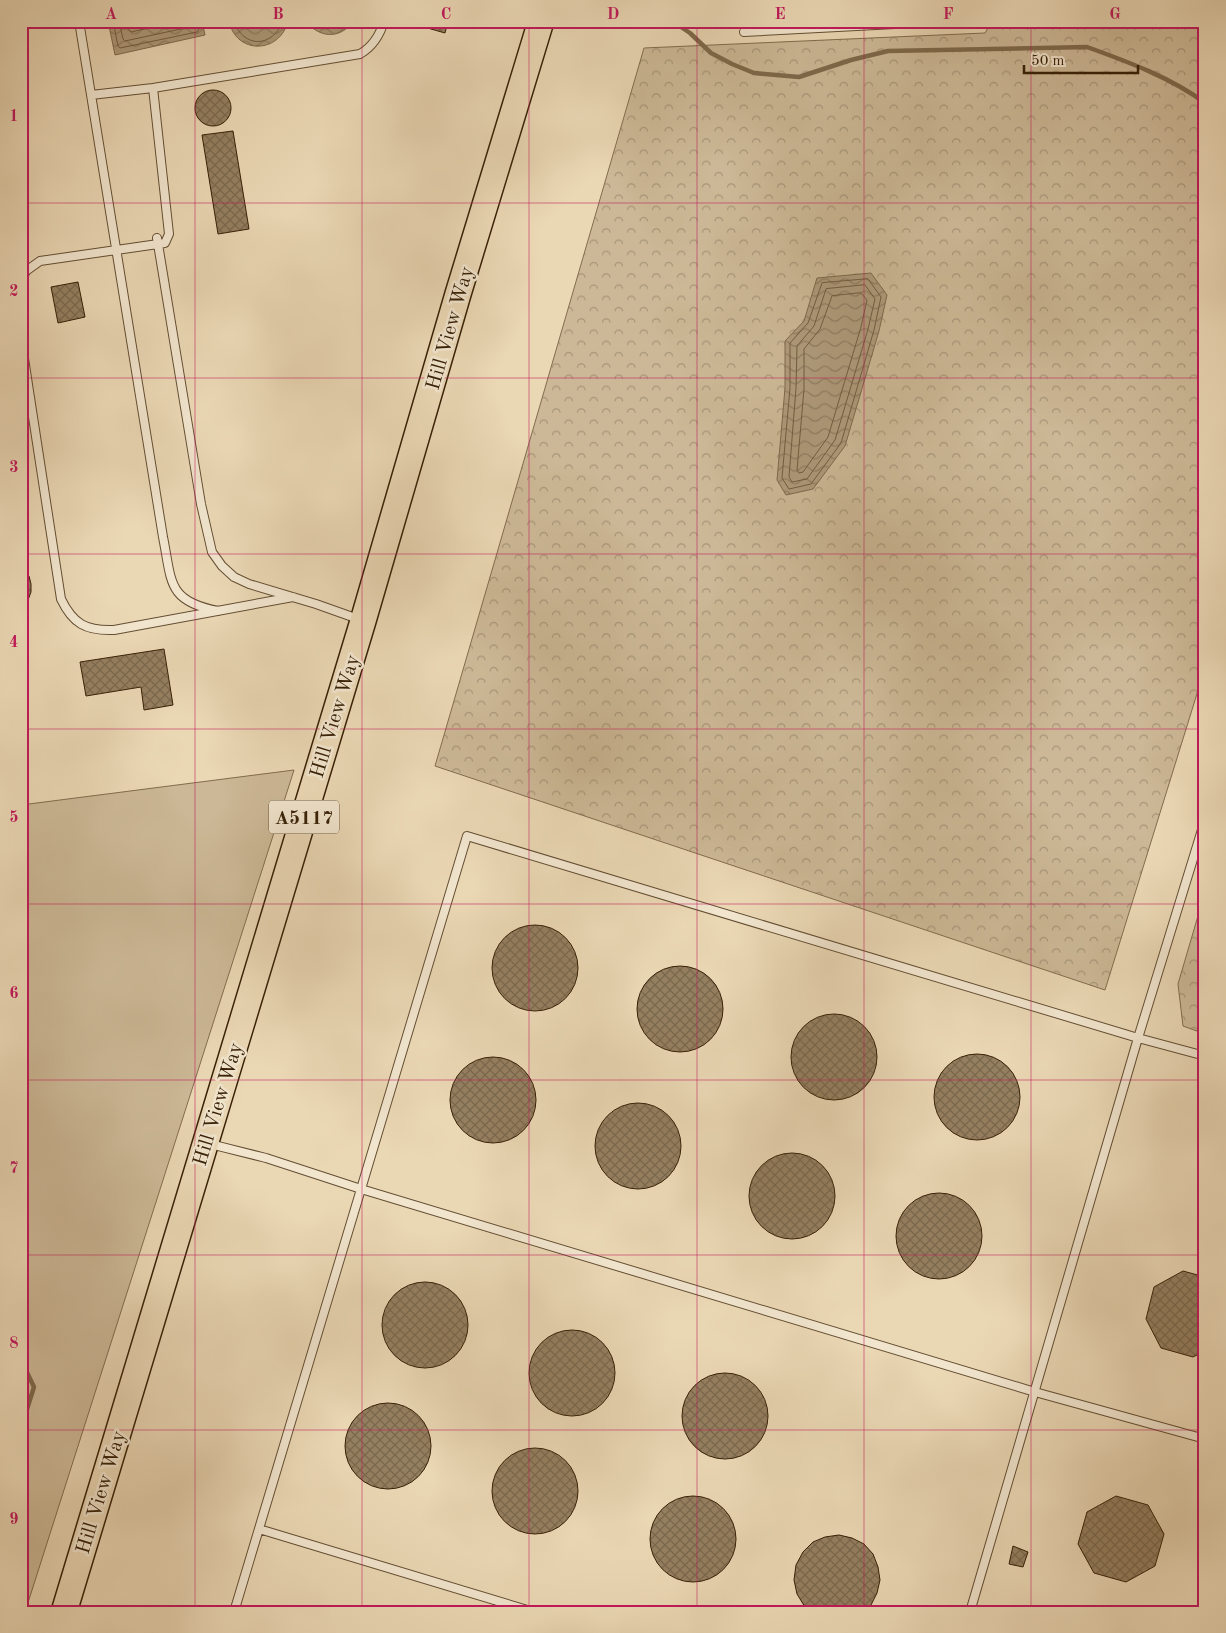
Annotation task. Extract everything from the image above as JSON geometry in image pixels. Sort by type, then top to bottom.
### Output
[{"type":"main road","name":"Hill View Way","points":[[64,1612],[363,621],[461,284],[541,21]]},
{"type":"lane","points":[[79,21],[163,537],[174,587],[179,596],[192,604],[201,608],[218,611]]},
{"type":"lane","points":[[91,95],[153,88],[360,54],[367,50],[374,42],[384,21]]},
{"type":"lane","points":[[744,32],[952,21]]},
{"type":"lane","points":[[21,281],[26,271],[40,261],[116,250],[157,241],[165,243],[170,234],[153,88]]},
{"type":"lane","points":[[157,241],[201,504],[212,552],[222,566],[234,577],[249,584],[363,621]]},
{"type":"lane","points":[[21,339],[61,599],[67,611],[75,620],[98,631],[114,630],[293,597]]},
{"type":"lane","points":[[970,1612],[1138,1038],[1205,820]]},
{"type":"lane","points":[[234,1612],[467,836],[1138,1038],[1205,1056]]},
{"type":"lane","points":[[206,1143],[266,1158],[1035,1392],[1205,1439]]},
{"type":"lane","points":[[259,1529],[534,1612]]},
{"type":"green space","points":[[992,21],[1205,21],[1205,668],[1105,990],[435,766],[644,48],[985,33]]},
{"type":"green space","points":[[294,770],[25,1612],[21,1612],[21,805]]},
{"type":"green space","points":[[1205,892],[1205,1034],[1183,1026],[1178,984]]},
{"type":"water","points":[[108,21],[202,21],[205,35],[115,55]]},
{"type":"water","points":[[229,21],[288,21],[283,32],[276,40],[258,46],[249,45],[240,40],[233,32]]},
{"type":"water","points":[[305,21],[354,21],[342,31],[330,34],[317,31]]},
{"type":"water","points":[[871,273],[887,295],[879,331],[845,446],[813,489],[786,495],[777,480],[785,388],[785,341],[804,321],[817,278]]},
{"type":"building","points":[[403,21],[448,21],[445,33]]},
{"type":"building","points":[[213,90],[220,91],[226,95],[230,101],[230,115],[226,121],[220,125],[213,126],[206,125],[200,121],[196,115],[195,108],[196,101],[200,95],[206,91]]},
{"type":"building","points":[[233,131],[249,229],[218,234],[202,135]]},
{"type":"building","points":[[78,282],[85,317],[58,323],[51,287]]},
{"type":"building","points":[[21,568],[29,576],[31,592],[28,600],[21,607]]},
{"type":"building","points":[[164,649],[173,705],[144,710],[141,687],[86,696],[80,662]]},
{"type":"building","points":[[535,925],[559,932],[571,944],[578,968],[571,992],[559,1004],[535,1011],[511,1004],[499,992],[492,968],[499,944],[511,932]]},
{"type":"building","points":[[680,966],[696,969],[704,973],[716,985],[720,993],[723,1009],[720,1025],[716,1033],[704,1045],[696,1049],[680,1052],[664,1049],[656,1045],[644,1033],[640,1025],[637,1009],[640,993],[644,985],[656,973],[664,969]]},
{"type":"building","points":[[834,1014],[858,1021],[870,1033],[877,1057],[870,1081],[858,1093],[834,1100],[810,1093],[798,1081],[791,1057],[798,1033],[810,1021]]},
{"type":"building","points":[[977,1054],[993,1057],[1001,1061],[1013,1073],[1017,1081],[1020,1097],[1017,1113],[1013,1121],[1001,1133],[993,1137],[977,1140],[961,1137],[953,1133],[941,1121],[937,1113],[934,1097],[937,1081],[941,1073],[953,1061],[961,1057]]},
{"type":"building","points":[[493,1057],[509,1060],[517,1064],[529,1076],[533,1084],[536,1100],[533,1116],[529,1124],[517,1136],[509,1140],[493,1143],[477,1140],[469,1136],[457,1124],[453,1116],[450,1100],[453,1084],[457,1076],[469,1064],[477,1060]]},
{"type":"building","points":[[638,1103],[654,1106],[662,1110],[674,1122],[678,1130],[681,1146],[678,1162],[674,1170],[662,1182],[654,1186],[638,1189],[622,1186],[614,1182],[602,1170],[598,1162],[595,1146],[598,1130],[602,1122],[614,1110],[622,1106]]},
{"type":"building","points":[[792,1153],[808,1156],[816,1160],[828,1172],[832,1180],[835,1196],[832,1212],[828,1220],[816,1232],[808,1236],[792,1239],[776,1236],[768,1232],[756,1220],[752,1212],[749,1196],[752,1180],[756,1172],[768,1160],[776,1156]]},
{"type":"building","points":[[939,1193],[955,1196],[963,1200],[975,1212],[979,1220],[982,1236],[979,1252],[975,1260],[963,1272],[955,1276],[939,1279],[923,1276],[915,1272],[903,1260],[899,1252],[896,1236],[899,1220],[903,1212],[915,1200],[923,1196]]},
{"type":"building","points":[[1183,1271],[1205,1277],[1205,1351],[1193,1357],[1161,1348],[1146,1319],[1154,1287]]},
{"type":"building","points":[[425,1282],[441,1285],[449,1289],[461,1301],[465,1309],[468,1325],[465,1341],[461,1349],[449,1361],[441,1365],[425,1368],[409,1365],[401,1361],[389,1349],[385,1341],[382,1325],[385,1309],[389,1301],[401,1289],[409,1285]]},
{"type":"building","points":[[572,1330],[588,1333],[596,1337],[608,1349],[612,1357],[615,1373],[612,1389],[608,1397],[596,1409],[588,1413],[572,1416],[556,1413],[548,1409],[536,1397],[532,1389],[529,1373],[532,1357],[536,1349],[548,1337],[556,1333]]},
{"type":"building","points":[[725,1373],[741,1376],[749,1380],[761,1392],[765,1400],[768,1416],[765,1432],[761,1440],[749,1452],[741,1456],[725,1459],[709,1456],[701,1452],[689,1440],[685,1432],[682,1416],[685,1400],[689,1392],[701,1380],[709,1376]]},
{"type":"building","points":[[388,1403],[404,1406],[412,1410],[424,1422],[428,1430],[431,1446],[428,1462],[424,1470],[412,1482],[404,1486],[388,1489],[372,1486],[364,1482],[352,1470],[348,1462],[345,1446],[348,1430],[352,1422],[364,1410],[372,1406]]},
{"type":"building","points":[[535,1448],[551,1451],[559,1455],[571,1467],[575,1475],[578,1491],[575,1507],[571,1515],[559,1527],[551,1531],[535,1534],[519,1531],[511,1527],[499,1515],[495,1507],[492,1491],[495,1475],[499,1467],[511,1455],[519,1451]]},
{"type":"building","points":[[693,1496],[709,1499],[717,1503],[729,1515],[733,1523],[736,1539],[733,1555],[729,1563],[717,1575],[709,1579],[693,1582],[677,1579],[669,1575],[657,1563],[653,1555],[650,1539],[653,1523],[657,1515],[669,1503],[677,1499]]},
{"type":"building","points":[[1116,1496],[1148,1505],[1164,1534],[1155,1566],[1126,1582],[1094,1573],[1078,1544],[1087,1512]]},
{"type":"building","points":[[839,1535],[852,1538],[864,1544],[873,1554],[880,1580],[877,1593],[871,1605],[863,1612],[810,1612],[797,1594],[794,1580],[796,1565],[803,1552],[813,1542],[825,1537]]},
{"type":"building","points":[[1013,1546],[1028,1552],[1023,1567],[1009,1564]]},
{"type":"waterway","points":[[672,21],[690,33],[711,53],[754,73],[799,77],[851,60],[888,51],[1087,47],[1133,64],[1163,78],[1205,103]]},
{"type":"waterway","points":[[21,1360],[34,1387],[21,1428]]}]
